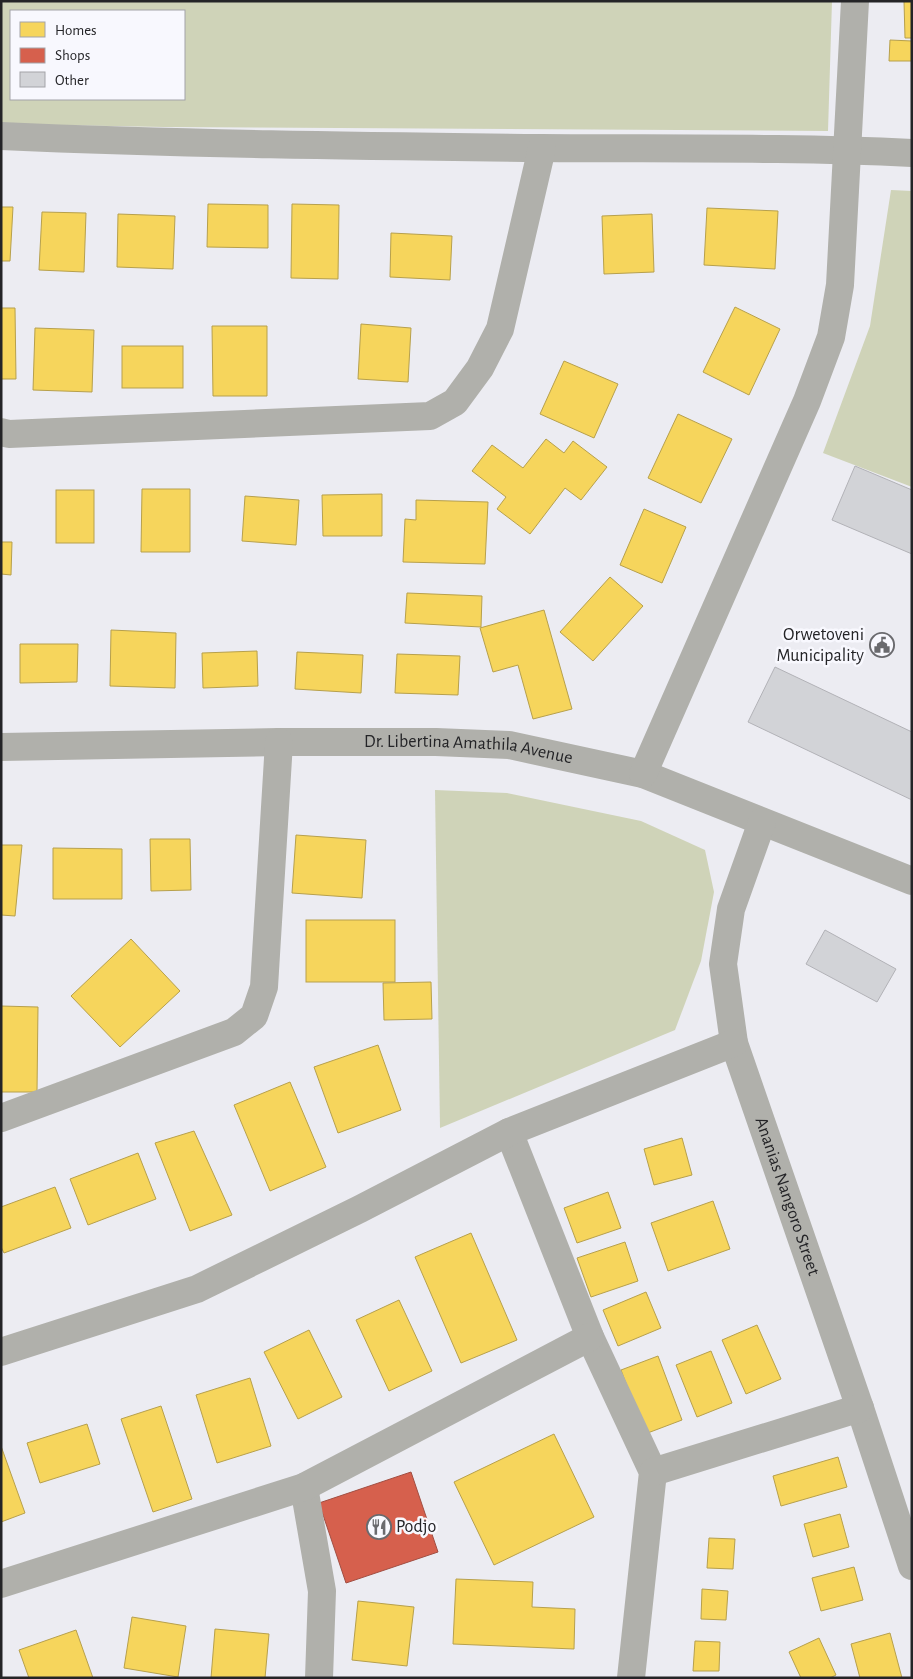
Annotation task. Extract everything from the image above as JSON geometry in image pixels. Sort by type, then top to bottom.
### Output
[{"type":"street","points":[[643,774],[807,401],[831,337],[840,285],[855,1]]},
{"type":"street","points":[[1,136],[166,143],[848,150],[912,153]]},
{"type":"street","points":[[1,432],[28,433],[430,416],[455,402],[480,368],[500,329],[542,148]]},
{"type":"street","points":[[1,1118],[234,1032],[254,1016],[264,987],[279,742]]},
{"type":"street","name":"Dr. Libertina Amathila Avenue","points":[[1,747],[279,742],[436,742],[509,745],[643,774],[912,881]]},
{"type":"street","name":"Ananias Nangoro Street","points":[[762,822],[731,909],[723,964],[734,1043],[860,1408],[912,1566]]},
{"type":"street","points":[[1,1352],[197,1289],[509,1132],[734,1043]]},
{"type":"street","points":[[509,1132],[590,1337],[653,1472],[631,1678]]},
{"type":"street","points":[[1,1584],[304,1487],[590,1337]]},
{"type":"street","points":[[653,1472],[860,1408]]},
{"type":"street","points":[[304,1487],[322,1591],[319,1678]]},
{"type":"green space","points":[[1,1],[832,1],[828,131],[164,127],[1,124]]},
{"type":"green space","points":[[891,190],[912,191],[912,487],[823,453],[870,326]]},
{"type":"green space","points":[[435,790],[507,793],[641,821],[705,850],[714,892],[701,961],[675,1030],[440,1128]]},
{"type":"building: Homes","points":[[904,1],[912,1],[912,38],[905,38]]},
{"type":"building: Homes","points":[[890,40],[912,41],[912,61],[889,61]]},
{"type":"building: Homes","points":[[208,204],[268,205],[268,248],[207,247]]},
{"type":"building: Homes","points":[[292,204],[339,205],[338,279],[291,278]]},
{"type":"building: Homes","points":[[1,207],[13,207],[10,261],[1,261]]},
{"type":"building: Homes","points":[[707,208],[778,211],[775,269],[704,265]]},
{"type":"building: Homes","points":[[42,212],[86,213],[84,272],[39,270]]},
{"type":"building: Homes","points":[[118,214],[175,216],[173,269],[117,267]]},
{"type":"building: Homes","points":[[652,214],[654,272],[604,274],[602,216]]},
{"type":"building: Homes","points":[[391,233],[452,236],[450,280],[390,277]]},
{"type":"building: Homes","points":[[735,307],[780,329],[749,395],[703,372]]},
{"type":"building: Homes","points":[[1,308],[15,308],[16,379],[1,379]]},
{"type":"building: Homes","points":[[361,324],[411,328],[408,382],[358,379]]},
{"type":"building: Homes","points":[[212,326],[267,326],[267,396],[213,396]]},
{"type":"building: Homes","points":[[35,328],[94,330],[92,392],[33,390]]},
{"type":"building: Homes","points":[[122,346],[183,346],[183,388],[122,388]]},
{"type":"building: Homes","points":[[564,361],[618,384],[594,438],[540,414]]},
{"type":"building: Homes","points":[[678,414],[732,439],[701,503],[648,478]]},
{"type":"building: Homes","points":[[546,439],[564,453],[573,441],[607,467],[581,500],[565,488],[530,534],[497,509],[506,497],[472,471],[492,445],[523,468]]},
{"type":"building: Homes","points":[[142,489],[190,489],[190,552],[141,552]]},
{"type":"building: Homes","points":[[56,490],[94,490],[94,543],[56,543]]},
{"type":"building: Homes","points":[[382,494],[382,536],[323,536],[322,495]]},
{"type":"building: Homes","points":[[245,496],[299,500],[296,545],[242,541]]},
{"type":"building: Homes","points":[[416,500],[488,502],[485,564],[403,562],[405,519],[416,520]]},
{"type":"building: Homes","points":[[644,509],[686,527],[662,583],[620,565]]},
{"type":"building: Homes","points":[[1,542],[12,542],[11,575],[1,574]]},
{"type":"building: Homes","points":[[610,577],[643,606],[593,661],[560,632]]},
{"type":"building: Homes","points":[[407,593],[482,596],[481,627],[405,623]]},
{"type":"building: Homes","points":[[544,610],[572,709],[533,719],[518,665],[493,672],[480,628]]},
{"type":"building: Homes","points":[[111,630],[176,633],[175,688],[110,686]]},
{"type":"building: Homes","points":[[20,644],[78,644],[77,682],[20,683]]},
{"type":"building: Homes","points":[[257,651],[258,686],[203,688],[202,653]]},
{"type":"building: Homes","points":[[297,652],[363,655],[361,693],[295,689]]},
{"type":"building: Homes","points":[[397,654],[460,656],[458,695],[395,693]]},
{"type":"building: Homes","points":[[296,835],[366,840],[362,898],[292,893]]},
{"type":"building: Homes","points":[[150,839],[190,839],[191,890],[151,891]]},
{"type":"building: Homes","points":[[1,845],[22,845],[15,916],[1,915]]},
{"type":"building: Homes","points":[[53,848],[122,849],[122,899],[53,899]]},
{"type":"building: Homes","points":[[306,920],[395,920],[395,982],[306,982]]},
{"type":"building: Homes","points":[[131,939],[180,991],[120,1047],[71,996]]},
{"type":"building: Homes","points":[[431,982],[432,1019],[384,1020],[383,983]]},
{"type":"building: Homes","points":[[1,1006],[38,1007],[37,1092],[1,1092]]},
{"type":"building: Homes","points":[[378,1045],[401,1110],[338,1133],[314,1067]]},
{"type":"building: Homes","points":[[290,1082],[326,1167],[270,1191],[234,1105]]},
{"type":"building: Homes","points":[[194,1131],[232,1215],[190,1231],[155,1143]]},
{"type":"building: Homes","points":[[682,1138],[692,1175],[654,1185],[644,1149]]},
{"type":"building: Homes","points":[[138,1153],[156,1199],[88,1225],[70,1179]]},
{"type":"building: Homes","points":[[55,1187],[71,1228],[4,1253],[1,1247],[1,1207]]},
{"type":"building: Homes","points":[[608,1192],[621,1228],[577,1243],[564,1208]]},
{"type":"building: Homes","points":[[713,1201],[730,1249],[668,1271],[651,1223]]},
{"type":"building: Homes","points":[[471,1233],[517,1340],[461,1363],[415,1257]]},
{"type":"building: Homes","points":[[625,1242],[638,1281],[591,1297],[577,1258]]},
{"type":"building: Homes","points":[[646,1292],[661,1328],[618,1346],[603,1310]]},
{"type":"building: Homes","points":[[399,1300],[432,1371],[389,1391],[356,1320]]},
{"type":"building: Homes","points":[[757,1325],[781,1379],[746,1394],[722,1340]]},
{"type":"building: Homes","points":[[309,1330],[342,1397],[298,1419],[264,1352]]},
{"type":"building: Homes","points":[[711,1351],[732,1403],[697,1417],[676,1365]]},
{"type":"building: Homes","points":[[658,1356],[682,1420],[645,1434],[621,1370]]},
{"type":"building: Homes","points":[[250,1378],[271,1446],[217,1463],[196,1395]]},
{"type":"building: Homes","points":[[161,1406],[192,1499],[153,1512],[121,1419]]},
{"type":"building: Homes","points":[[87,1424],[100,1464],[40,1483],[27,1443]]},
{"type":"building: Homes","points":[[554,1434],[594,1517],[494,1565],[454,1482]]},
{"type":"building: Homes","points":[[1,1446],[25,1513],[1,1522]]},
{"type":"building: Homes","points":[[838,1457],[847,1487],[781,1506],[773,1476]]},
{"type":"building: Homes","points":[[840,1514],[849,1547],[813,1557],[804,1524]]},
{"type":"building: Homes","points":[[709,1538],[735,1539],[733,1569],[707,1568]]},
{"type":"building: Homes","points":[[854,1567],[863,1600],[821,1611],[812,1578]]},
{"type":"building: Homes","points":[[456,1579],[533,1582],[532,1607],[575,1609],[574,1649],[453,1644]]},
{"type":"building: Homes","points":[[702,1589],[728,1591],[726,1620],[701,1619]]},
{"type":"building: Homes","points":[[358,1601],[414,1607],[407,1666],[352,1660]]},
{"type":"building: Homes","points":[[132,1617],[186,1626],[178,1677],[124,1668]]},
{"type":"building: Homes","points":[[215,1629],[269,1634],[265,1678],[211,1678]]},
{"type":"building: Homes","points":[[76,1630],[93,1678],[29,1678],[19,1650]]},
{"type":"building: Homes","points":[[890,1633],[902,1678],[860,1678],[851,1644]]},
{"type":"building: Homes","points":[[819,1638],[836,1675],[830,1678],[801,1678],[789,1652]]},
{"type":"building: Homes","points":[[695,1641],[720,1642],[719,1671],[693,1671]]},
{"type":"building: Shops","name":"Podjo","points":[[411,1472],[438,1552],[346,1583],[319,1503]]},
{"type":"building: Other","points":[[855,466],[912,490],[912,554],[832,520]]},
{"type":"building: Other","points":[[775,667],[912,732],[912,800],[748,722]]},
{"type":"building: Other","points":[[825,930],[896,969],[877,1002],[806,964]]},
{"type":"place","name":"Orwetoveni Municipality","points":[[882,645]]},
{"type":"place","name":"Podjo","points":[[379,1527]]}]
